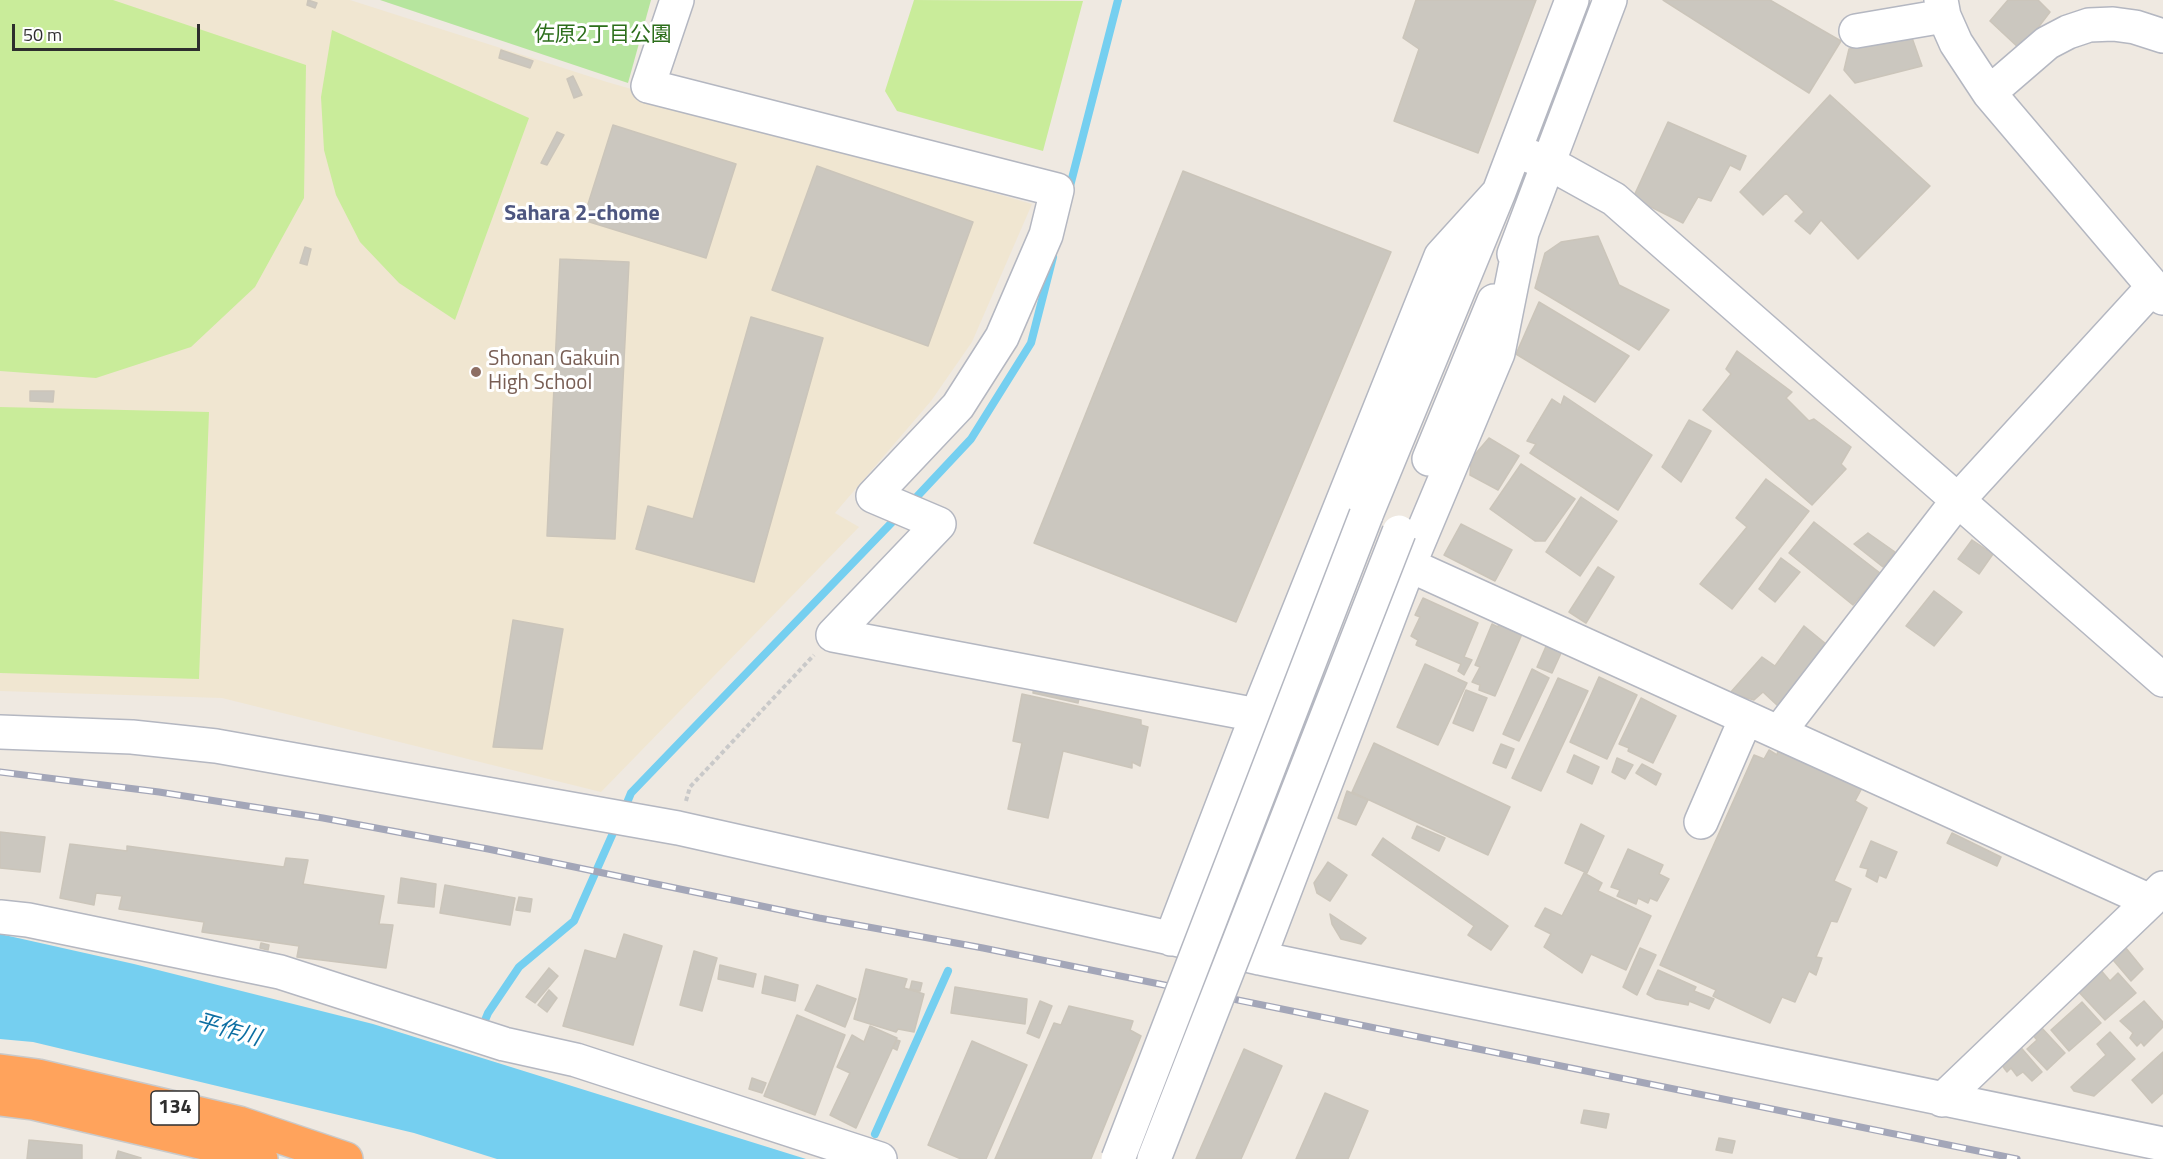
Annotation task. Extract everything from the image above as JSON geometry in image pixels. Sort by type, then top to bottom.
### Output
[{"type":"highway","name":"134","points":[[0,1071],[38,1076],[239,1123],[346,1159]]},
{"type":"highway","name":"134","points":[[0,1099],[33,1103],[230,1149],[261,1159]]},
{"type":"street","points":[[677,0],[648,86],[1057,190],[1046,235],[1002,337],[958,406],[873,496],[939,524],[832,635]]},
{"type":"street","points":[[1118,1159],[1366,515],[1499,192],[1572,0]]},
{"type":"street","points":[[1154,1159],[1399,532],[1522,233],[1610,0]]},
{"type":"street","points":[[1779,732],[1958,500],[2158,292],[1989,93],[1956,43],[1942,8],[1856,31]]},
{"type":"street","points":[[1989,93],[2048,43],[2068,32],[2089,25],[2113,24],[2135,27],[2163,36]]},
{"type":"street","points":[[1515,151],[1549,163],[1614,199],[2163,680]]},
{"type":"street","points":[[1171,939],[1257,715],[1441,256],[1499,192]]},
{"type":"street","points":[[1259,958],[1409,565],[1498,353],[1522,233]]},
{"type":"street","points":[[1409,565],[1779,732],[2156,895],[1942,1100]]},
{"type":"street","points":[[832,635],[1257,715]]},
{"type":"street","points":[[1701,822],[1746,717]]},
{"type":"street","points":[[0,732],[132,737],[216,746],[678,828],[1259,958],[2163,1144]]},
{"type":"street","points":[[1192,885],[1279,906]]},
{"type":"street","points":[[0,917],[28,920],[280,972],[504,1044],[576,1060],[880,1159]]},
{"type":"path","points":[[678,828],[690,787],[832,635]]},
{"type":"shaded area","name":"Shonan Gakuin High School","points":[[0,0],[350,0],[607,82],[1032,204],[972,342],[931,401],[835,513],[859,527],[601,792],[222,698],[0,691]]},
{"type":"green space","points":[[0,0],[113,0],[306,65],[304,198],[255,287],[191,347],[96,378],[0,371]]},
{"type":"green space","name":"佐原2丁目公園","points":[[380,0],[651,0],[628,83]]},
{"type":"green space","points":[[914,0],[1083,1],[1043,151],[897,111],[885,91]]},
{"type":"green space","points":[[332,30],[529,118],[455,320],[399,283],[360,242],[336,195],[324,150],[321,97]]},
{"type":"green space","points":[[0,407],[209,412],[199,679],[0,673]]},
{"type":"water","name":"平作川","points":[[0,934],[134,964],[373,1024],[806,1159],[497,1159],[414,1133],[33,1042],[0,1039]]},
{"type":"building","points":[[308,0],[317,3],[315,8],[307,5]]},
{"type":"building","points":[[1416,0],[1536,0],[1478,153],[1394,121],[1419,49],[1403,38]]},
{"type":"building","points":[[1663,0],[1770,0],[1841,41],[1809,93]]},
{"type":"building","points":[[2008,0],[2038,0],[2050,12],[2021,50],[1990,21]]},
{"type":"building","points":[[1911,35],[1922,66],[1855,83],[1844,70],[1849,49]]},
{"type":"building","points":[[501,50],[533,61],[530,68],[499,58]]},
{"type":"building","points":[[573,76],[582,95],[574,98],[567,79]]},
{"type":"building","points":[[1830,95],[1930,186],[1858,259],[1821,220],[1810,234],[1795,221],[1804,212],[1786,193],[1763,215],[1740,192]]},
{"type":"building","points":[[1668,122],[1746,156],[1740,170],[1730,165],[1711,201],[1698,197],[1683,223],[1633,198]]},
{"type":"building","points":[[613,125],[736,164],[706,258],[583,220]]},
{"type":"building","points":[[557,132],[564,135],[547,165],[541,163]]},
{"type":"building","points":[[817,166],[973,222],[928,346],[772,290]]},
{"type":"building","points":[[1183,171],[1391,252],[1236,622],[1034,543]]},
{"type":"building","points":[[1598,236],[1619,285],[1669,310],[1639,350],[1535,288],[1545,253],[1561,242]]},
{"type":"building","points":[[305,247],[311,249],[307,265],[300,263]]},
{"type":"building","points":[[560,259],[629,262],[615,539],[547,536]]},
{"type":"building","points":[[1539,302],[1629,356],[1595,402],[1516,354]]},
{"type":"building","points":[[751,317],[823,338],[754,582],[636,549],[648,506],[693,519]]},
{"type":"building","points":[[1737,351],[1792,392],[1786,398],[1809,421],[1814,419],[1851,447],[1841,464],[1846,469],[1812,505],[1703,410],[1731,374],[1726,369]]},
{"type":"building","points":[[30,391],[54,391],[53,402],[30,401]]},
{"type":"building","points":[[1564,396],[1652,455],[1618,510],[1530,453],[1536,444],[1527,441],[1552,399],[1561,405]]},
{"type":"building","points":[[1689,420],[1711,431],[1681,482],[1662,467]]},
{"type":"building","points":[[1489,438],[1519,456],[1498,490],[1470,475],[1471,459]]},
{"type":"building","points":[[1521,464],[1575,499],[1545,541],[1535,541],[1490,509]]},
{"type":"building","points":[[1766,479],[1809,511],[1732,609],[1700,584],[1747,527],[1736,518]]},
{"type":"building","points":[[1581,497],[1617,521],[1580,576],[1546,552]]},
{"type":"building","points":[[1814,522],[1880,573],[1853,605],[1789,553]]},
{"type":"building","points":[[1461,524],[1512,550],[1495,581],[1444,555]]},
{"type":"building","points":[[1868,533],[1895,552],[1883,567],[1854,544]]},
{"type":"building","points":[[1972,540],[1993,554],[1979,574],[1958,559]]},
{"type":"building","points":[[1781,558],[1800,572],[1775,602],[1759,589]]},
{"type":"building","points":[[1598,567],[1614,577],[1586,623],[1569,612]]},
{"type":"building","points":[[1934,591],[1962,612],[1934,646],[1906,626]]},
{"type":"building","points":[[1423,598],[1478,623],[1464,657],[1472,660],[1464,675],[1458,671],[1461,664],[1416,645],[1418,640],[1411,636],[1420,617],[1415,615]]},
{"type":"building","points":[[513,620],[563,629],[542,749],[493,747]]},
{"type":"building","points":[[1499,623],[1522,634],[1495,696],[1479,690],[1480,685],[1472,682],[1480,667],[1475,665],[1492,624],[1498,627]]},
{"type":"building","points":[[1804,626],[1826,644],[1778,706],[1763,692],[1754,700],[1730,693],[1762,657],[1775,666]]},
{"type":"building","points":[[1547,644],[1562,651],[1552,673],[1537,667]]},
{"type":"building","points":[[1425,664],[1467,683],[1438,745],[1397,727]]},
{"type":"building","points":[[1532,669],[1549,678],[1519,741],[1503,734]]},
{"type":"building","points":[[1599,677],[1637,695],[1607,759],[1570,742]]},
{"type":"building","points":[[1558,678],[1588,691],[1541,791],[1512,778]]},
{"type":"building","points":[[1034,684],[1080,694],[1078,703],[1033,693]]},
{"type":"building","points":[[1466,690],[1487,698],[1473,731],[1453,723]]},
{"type":"building","points":[[1022,694],[1141,720],[1141,725],[1148,727],[1140,766],[1132,762],[1132,768],[1063,751],[1048,818],[1008,809],[1022,743],[1013,741]]},
{"type":"building","points":[[1641,698],[1676,716],[1653,763],[1619,744]]},
{"type":"building","points":[[1374,743],[1510,807],[1488,855],[1352,792]]},
{"type":"building","points":[[1501,744],[1514,749],[1506,768],[1493,763]]},
{"type":"building","points":[[1769,750],[1777,755],[1778,751],[1862,788],[1855,801],[1867,808],[1834,881],[1851,889],[1837,922],[1831,921],[1816,957],[1822,958],[1816,975],[1809,971],[1795,1002],[1782,997],[1770,1023],[1713,996],[1716,990],[1660,965],[1754,755],[1764,759]]},
{"type":"building","points":[[1574,755],[1599,767],[1592,784],[1567,772]]},
{"type":"building","points":[[1617,758],[1633,765],[1625,779],[1612,772]]},
{"type":"building","points":[[1642,764],[1661,774],[1656,785],[1636,773]]},
{"type":"building","points":[[1347,791],[1368,800],[1356,825],[1338,818]]},
{"type":"building","points":[[1581,824],[1604,836],[1587,873],[1565,863]]},
{"type":"building","points":[[1417,826],[1445,838],[1439,851],[1412,838]]},
{"type":"building","points":[[0,832],[45,837],[40,872],[0,868]]},
{"type":"building","points":[[1952,833],[2001,857],[1997,866],[1947,843]]},
{"type":"building","points":[[1383,838],[1508,926],[1491,950],[1468,935],[1474,926],[1372,855]]},
{"type":"building","points":[[1871,841],[1897,852],[1886,878],[1879,875],[1877,882],[1866,876],[1868,869],[1860,867]]},
{"type":"building","points":[[70,844],[127,851],[127,846],[284,867],[286,858],[308,860],[303,884],[384,896],[379,924],[393,925],[386,968],[297,957],[299,946],[202,932],[204,922],[119,909],[122,896],[96,893],[94,905],[60,898]]},
{"type":"building","points":[[1628,849],[1663,865],[1659,874],[1669,879],[1657,901],[1650,898],[1648,903],[1638,898],[1636,904],[1617,896],[1620,890],[1611,887]]},
{"type":"building","points":[[1328,862],[1347,875],[1330,901],[1317,893],[1314,883]]},
{"type":"building","points":[[1584,873],[1602,883],[1598,891],[1651,916],[1626,970],[1591,954],[1582,973],[1544,947],[1551,934],[1535,926],[1545,908],[1562,916]]},
{"type":"building","points":[[401,878],[436,884],[434,907],[398,903]]},
{"type":"building","points":[[445,885],[515,898],[510,925],[440,913]]},
{"type":"building","points":[[519,897],[532,899],[530,912],[516,910]]},
{"type":"building","points":[[1330,914],[1366,938],[1361,944],[1341,939],[1332,924]]},
{"type":"building","points":[[624,934],[662,946],[633,1045],[563,1026],[585,950],[616,959]]},
{"type":"building","points":[[2121,942],[2143,969],[2131,981],[2108,954]]},
{"type":"building","points":[[261,943],[269,945],[268,950],[260,948]]},
{"type":"building","points":[[1640,948],[1656,955],[1637,995],[1623,987]]},
{"type":"building","points":[[694,951],[717,958],[702,1011],[680,1005]]},
{"type":"building","points":[[720,965],[756,974],[753,987],[718,979]]},
{"type":"building","points":[[549,968],[558,976],[535,1003],[526,997]]},
{"type":"building","points":[[2099,968],[2110,981],[2118,973],[2136,993],[2105,1020],[2076,989]]},
{"type":"building","points":[[866,969],[907,979],[904,988],[924,994],[914,1032],[898,1029],[896,1032],[854,1019]]},
{"type":"building","points":[[1658,970],[1696,987],[1694,991],[1714,999],[1709,1009],[1689,1001],[1688,1005],[1656,999],[1647,994]]},
{"type":"building","points":[[765,976],[798,985],[795,1001],[762,993]]},
{"type":"building","points":[[912,981],[922,983],[920,991],[910,989]]},
{"type":"building","points":[[817,985],[856,999],[845,1027],[805,1010]]},
{"type":"building","points":[[955,987],[1027,999],[1025,1024],[951,1013]]},
{"type":"building","points":[[549,990],[557,998],[547,1012],[538,1005]]},
{"type":"building","points":[[1040,1001],[1052,1006],[1039,1038],[1027,1033]]},
{"type":"building","points":[[2144,1001],[2163,1022],[2163,1027],[2144,1046],[2141,1042],[2137,1046],[2130,1038],[2133,1033],[2120,1021]]},
{"type":"building","points":[[2082,1002],[2101,1023],[2069,1051],[2051,1030]]},
{"type":"building","points":[[1069,1006],[1133,1021],[1130,1030],[1141,1036],[1091,1159],[995,1159],[1054,1023],[1061,1025]]},
{"type":"building","points":[[797,1015],[845,1035],[815,1115],[764,1096]]},
{"type":"building","points":[[870,1026],[897,1038],[856,1128],[830,1115],[850,1073],[837,1067],[852,1035],[864,1042]]},
{"type":"building","points":[[2040,1026],[2065,1053],[2047,1070],[2027,1049],[2037,1040],[2032,1034]]},
{"type":"building","points":[[2110,1032],[2135,1059],[2094,1096],[2074,1091],[2071,1087],[2106,1055],[2097,1044]]},
{"type":"building","points":[[897,1040],[900,1041],[897,1050],[893,1048]]},
{"type":"building","points":[[972,1041],[1027,1065],[986,1159],[961,1159],[928,1145]]},
{"type":"building","points":[[2017,1043],[2042,1072],[2032,1081],[2023,1072],[2017,1076],[2011,1068],[2007,1072],[1998,1060]]},
{"type":"building","points":[[1244,1049],[1282,1066],[1241,1159],[1196,1159]]},
{"type":"building","points":[[2163,1052],[2163,1093],[2152,1103],[2132,1080]]},
{"type":"building","points":[[752,1078],[766,1083],[762,1093],[749,1089]]},
{"type":"building","points":[[1325,1093],[1368,1111],[1348,1159],[1296,1159]]},
{"type":"building","points":[[1584,1110],[1609,1114],[1606,1128],[1581,1123]]},
{"type":"building","points":[[1719,1138],[1735,1141],[1732,1153],[1716,1150]]},
{"type":"building","points":[[29,1140],[82,1145],[82,1159],[27,1159]]},
{"type":"building","points":[[118,1151],[141,1158],[116,1159]]},
{"type":"waterway","points":[[1069,190],[1118,0]]},
{"type":"waterway","points":[[910,504],[971,439],[1031,343],[1053,257]]},
{"type":"waterway","points":[[624,810],[631,793],[899,515]]},
{"type":"waterway","points":[[481,1030],[488,1013],[519,967],[574,921],[617,824]]},
{"type":"waterway","points":[[875,1134],[948,971]]},
{"type":"railway","points":[[0,772],[159,792],[323,818],[488,849],[819,918],[983,948],[2017,1159]]},
{"type":"place","name":"Shonan Gakuin High School","points":[[476,372]]},
{"type":"district","name":"Sahara 2-chome","points":[[582,215]]}]
